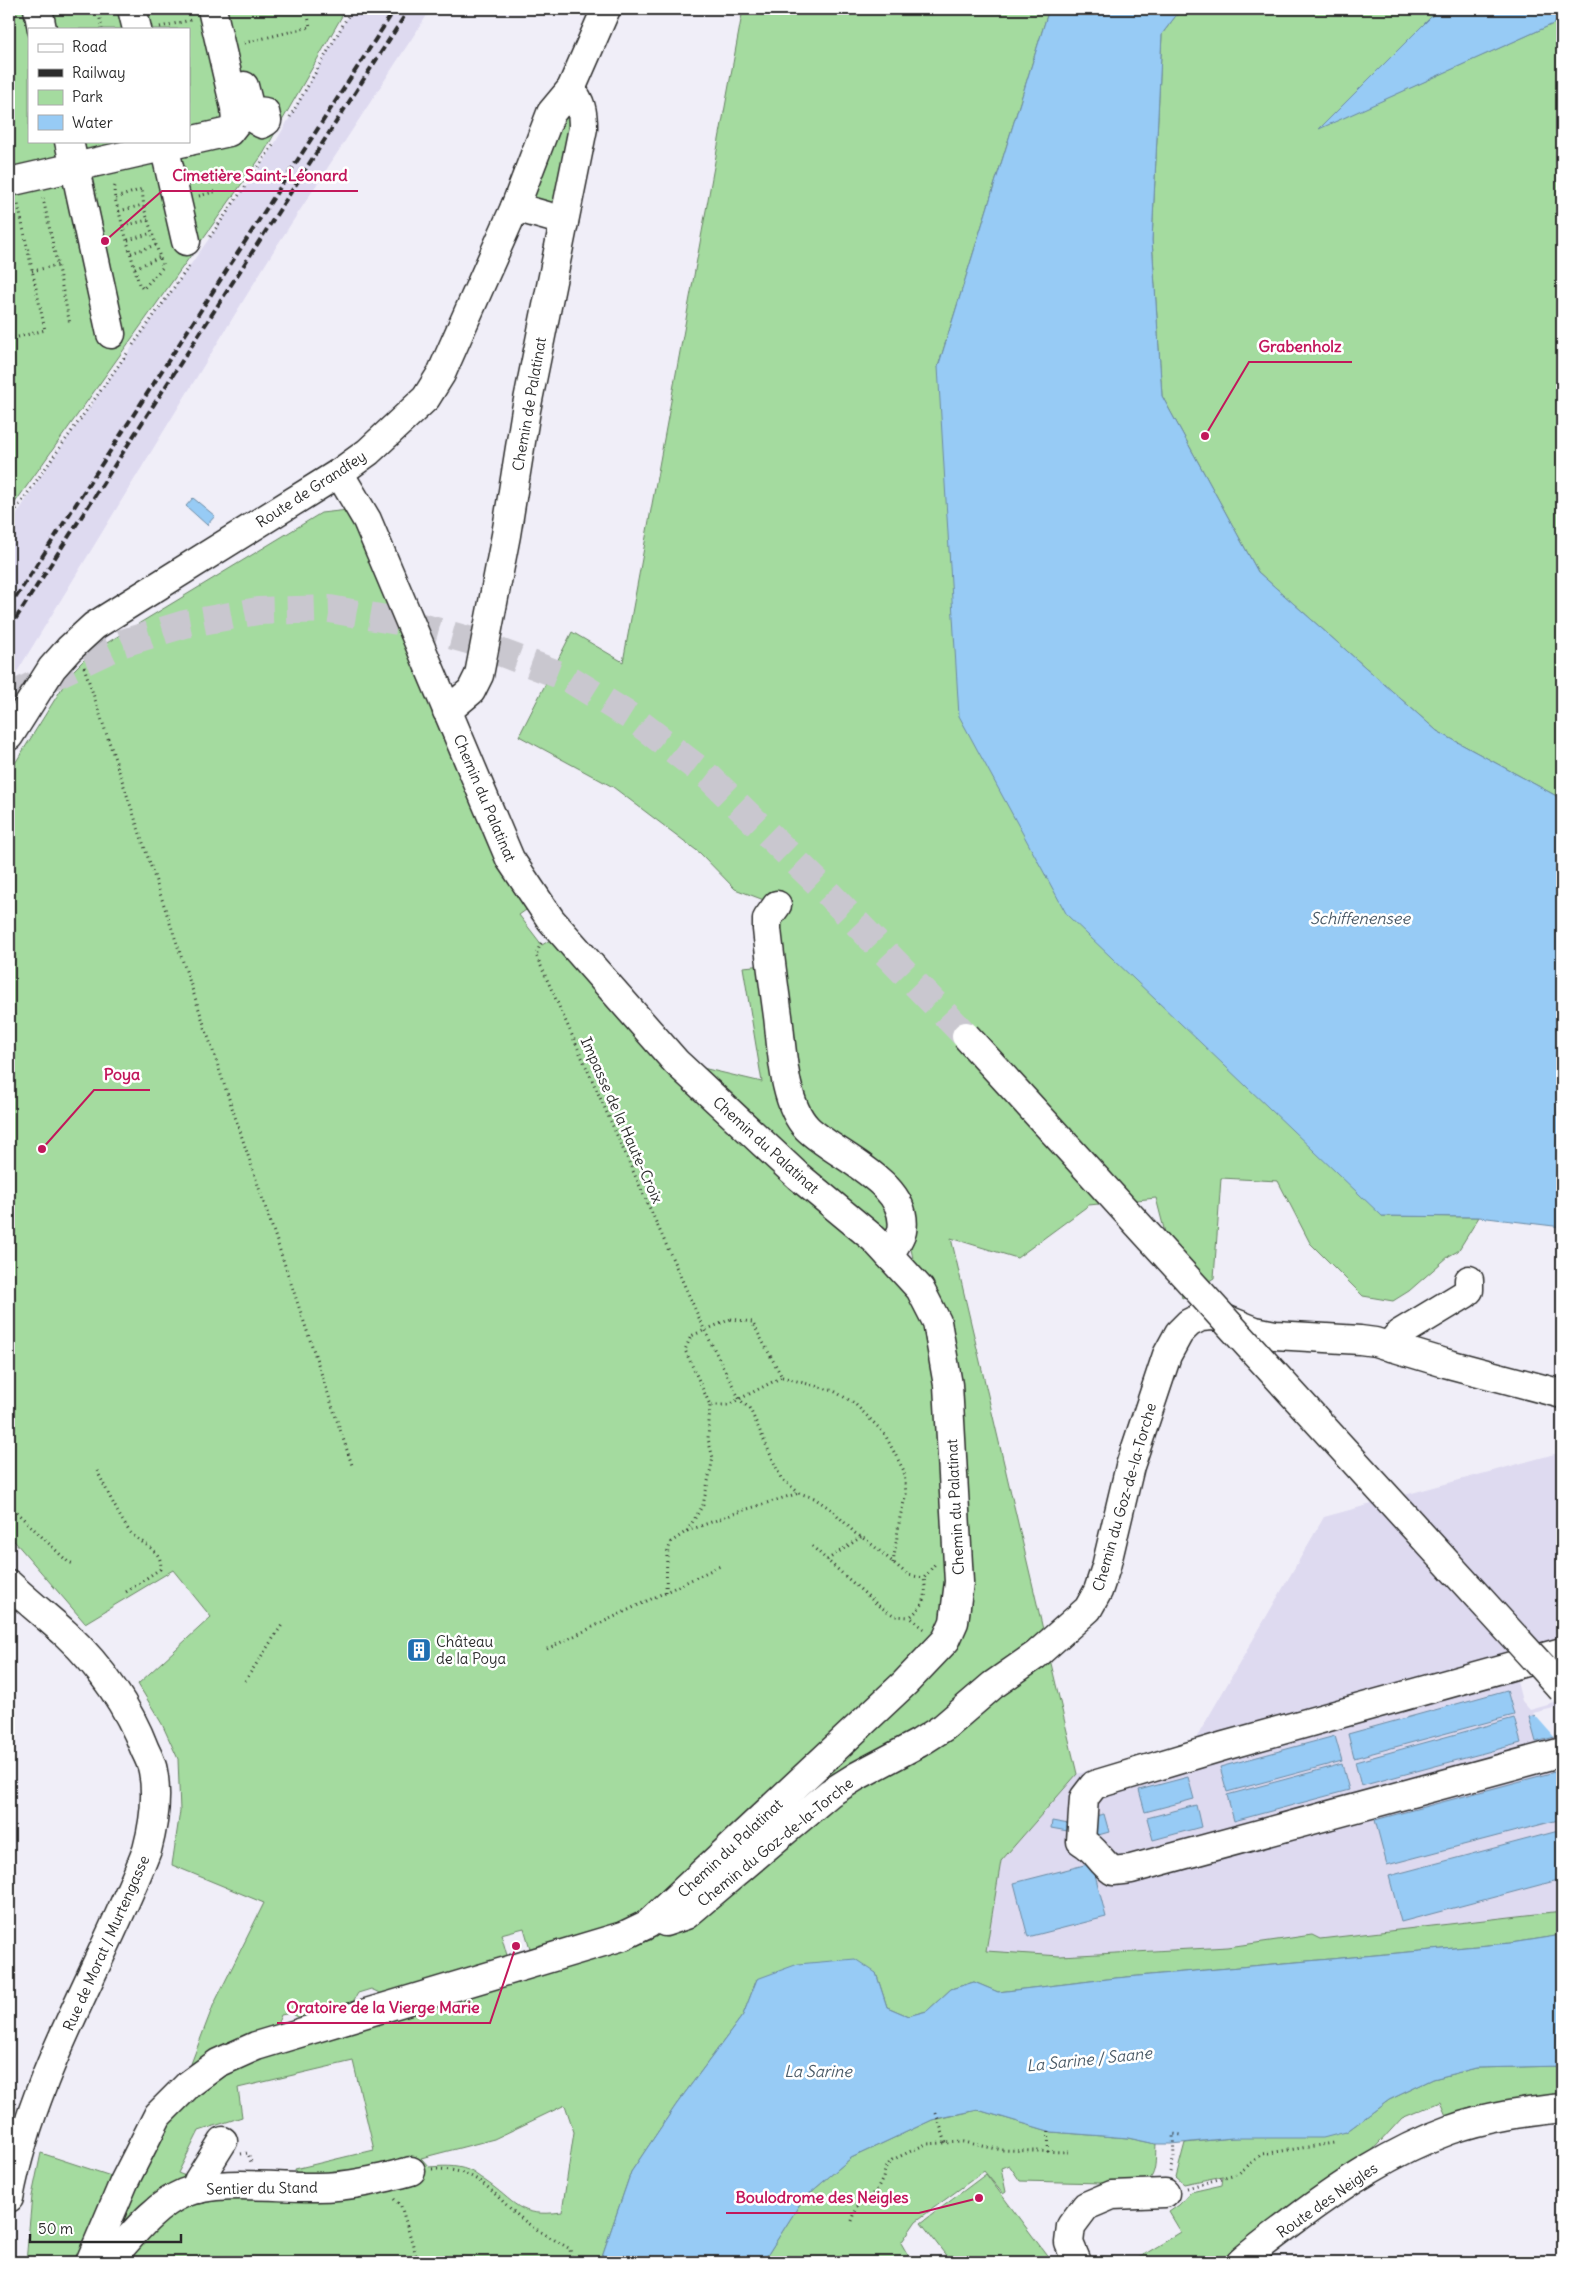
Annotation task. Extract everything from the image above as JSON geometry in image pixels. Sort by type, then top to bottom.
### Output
[{"type":"street","points":[[38,9],[42,28]]},
{"type":"street","points":[[132,9],[137,28]]},
{"type":"street","name":"Route de Grandfey","points":[[9,736],[52,668],[94,626],[339,474],[368,452],[420,404],[441,374],[515,207],[551,113],[571,89],[606,9]]},
{"type":"street","points":[[217,11],[235,46],[250,110]]},
{"type":"street","points":[[190,140],[229,132],[236,124],[235,108],[217,11]]},
{"type":"street","name":"Chemin de Palatinat","points":[[447,711],[471,690],[479,675],[506,535],[526,410],[582,128],[582,110],[578,98],[571,89]]},
{"type":"street","points":[[13,193],[72,154],[117,158],[176,143],[186,241]]},
{"type":"street","points":[[72,154],[111,334]]},
{"type":"street","points":[[515,207],[564,221]]},
{"type":"street","name":"Chemin du Palatinat","points":[[90,2262],[124,2182],[158,2115],[188,2085],[218,2063],[256,2046],[623,1936],[648,1924],[905,1683],[946,1640],[954,1622],[959,1582],[948,1384],[937,1322],[920,1289],[889,1255],[798,1176],[676,1062],[551,920],[510,859],[367,520],[339,474]]},
{"type":"street","points":[[778,905],[767,919],[767,929],[785,1076],[791,1100],[806,1127],[880,1182],[895,1196],[902,1211],[902,1232],[889,1255]]},
{"type":"street","points":[[966,1036],[1562,1689]]},
{"type":"street","points":[[1390,1347],[1400,1334],[1466,1294],[1469,1290],[1469,1280]]},
{"type":"street","name":"Chemin du Goz-de-la-Torche","points":[[648,1924],[670,1921],[686,1915],[830,1794],[857,1776],[919,1743],[944,1727],[993,1685],[1036,1655],[1088,1609],[1098,1591],[1106,1567],[1130,1466],[1167,1355],[1178,1333],[1189,1322],[1201,1316],[1212,1316],[1223,1318],[1255,1331],[1275,1335],[1360,1340],[1562,1394]]},
{"type":"street","name":"Rue de Morat / Murtengasse","points":[[9,1584],[66,1634],[98,1668],[113,1689],[135,1727],[153,1770],[156,1799],[154,1825],[147,1850],[40,2090],[24,2136],[9,2198]]},
{"type":"street","points":[[1562,1652],[1224,1746],[1094,1785],[1084,1798],[1081,1841],[1094,1848],[1101,1862],[1113,1870],[1131,1868],[1562,1752]]},
{"type":"street","name":"Route des Neigles","points":[[1241,2262],[1326,2197],[1362,2173],[1405,2149],[1450,2130],[1482,2121],[1562,2108]]},
{"type":"street","points":[[199,2189],[198,2181],[223,2141]]},
{"type":"street","name":"Sentier du Stand","points":[[108,2262],[145,2222],[165,2204],[183,2194],[199,2189],[228,2186],[319,2187],[364,2183],[411,2171]]},
{"type":"street","points":[[1077,2262],[1069,2243],[1071,2226],[1086,2206],[1112,2195],[1165,2193]]},
{"type":"path","points":[[98,9],[102,28]]},
{"type":"path","points":[[235,46],[310,27],[307,9]]},
{"type":"path","points":[[157,28],[217,11]]},
{"type":"path","points":[[116,198],[142,189],[143,205],[163,263],[162,270],[143,289],[140,288],[116,198],[114,186],[124,179],[117,158]]},
{"type":"path","points":[[13,193],[45,330],[18,337]]},
{"type":"path","points":[[43,198],[70,324]]},
{"type":"path","points":[[119,211],[143,205]]},
{"type":"path","points":[[123,226],[148,220]]},
{"type":"path","points":[[128,240],[152,233]]},
{"type":"path","points":[[131,254],[156,245]]},
{"type":"path","points":[[135,268],[160,257]]},
{"type":"path","points":[[32,271],[58,265]]},
{"type":"path","points":[[9,516],[16,511],[42,474]]},
{"type":"path","points":[[75,643],[79,650],[352,1465]]},
{"type":"path","name":"Impasse de la Haute-Croix","points":[[551,920],[536,955],[704,1329],[740,1400],[750,1409],[781,1478],[799,1493],[814,1498],[832,1510],[861,1537],[870,1542],[893,1564],[908,1575],[924,1578]]},
{"type":"path","points":[[687,1531],[704,1505],[713,1458],[708,1439],[710,1405],[685,1350],[691,1336],[731,1318],[752,1322],[782,1377]]},
{"type":"path","points":[[710,1405],[722,1406],[740,1400],[782,1377],[834,1390],[854,1403],[884,1433],[904,1471],[906,1494],[900,1518],[893,1564]]},
{"type":"path","points":[[97,1471],[130,1532],[159,1556],[162,1562],[160,1569],[123,1594]]},
{"type":"path","points":[[666,1592],[667,1554],[672,1542],[687,1531],[744,1510],[799,1493]]},
{"type":"path","points":[[9,1505],[68,1562],[74,1564]]},
{"type":"path","points":[[910,1617],[922,1607],[926,1595],[924,1578],[934,1565],[943,1540],[948,1535],[956,1534]]},
{"type":"path","points":[[827,1560],[861,1537]]},
{"type":"path","points":[[812,1546],[879,1606],[895,1616],[910,1617],[923,1628],[926,1639],[938,1648]]},
{"type":"path","points":[[547,1649],[722,1565]]},
{"type":"path","points":[[245,1681],[282,1625]]},
{"type":"path","points":[[936,2113],[946,2144]]},
{"type":"path","points":[[1048,2152],[1049,2127]]},
{"type":"path","points":[[1183,2135],[1173,2134],[1174,2157],[1165,2193],[1211,2183],[1239,2173],[1262,2154],[1334,2144]]},
{"type":"path","points":[[852,2221],[857,2208],[877,2190],[886,2167],[892,2160],[926,2144],[964,2142],[1002,2150],[1068,2152]]},
{"type":"path","points":[[445,2169],[465,2173],[475,2178],[503,2199],[521,2218],[570,2249],[572,2262]]},
{"type":"path","points":[[364,2183],[369,2191],[397,2200],[401,2206],[418,2262]]},
{"type":"shaded area","points":[[352,9],[431,9],[276,247],[9,685],[9,527],[42,474],[267,157]]},
{"type":"shaded area","points":[[1562,1452],[1562,1911],[1320,1940],[1312,1935],[1228,1947],[1060,1956],[986,1952],[1001,1861],[1077,1774],[1194,1742],[1324,1517]]},
{"type":"green space","points":[[9,9],[346,9],[263,154],[9,511]]},
{"type":"green space","points":[[743,9],[1049,9],[938,367],[1382,1216],[1479,1217],[1458,1251],[1449,1256],[1409,1291],[1393,1301],[1363,1296],[1310,1243],[1278,1181],[1221,1178],[1214,1278],[1182,1298],[1156,1198],[1089,1205],[1017,1258],[951,1238],[1077,1774],[1001,1861],[986,1951],[1060,1956],[1228,1947],[1312,1935],[1320,1939],[1562,1911],[1562,1935],[1511,1943],[1116,1978],[998,1992],[974,1982],[951,1989],[927,2011],[908,2016],[887,2007],[876,1973],[757,1979],[743,2015],[676,2105],[631,2172],[600,2262],[116,2262],[173,2205],[297,2178],[295,2169],[374,2150],[353,2061],[238,2088],[242,2117],[199,2131],[178,2173],[193,2179],[102,2262],[162,2133],[186,2101],[215,2079],[247,2061],[651,1940],[643,1912],[600,1932],[531,1952],[524,1928],[501,1934],[508,1959],[384,1995],[371,1989],[358,1993],[351,2005],[303,2020],[291,2013],[281,2015],[276,2028],[189,2069],[213,2006],[264,1903],[172,1865],[180,1811],[178,1759],[162,1724],[138,1684],[211,1617],[173,1570],[85,1623],[9,1535],[9,773],[72,672],[92,652],[321,513],[348,510],[533,905],[519,915],[542,945],[557,936],[915,1268],[911,1249],[913,1227],[817,1126],[801,1100],[777,905],[735,889],[700,853],[613,787],[519,736],[572,632],[623,662]],"holes":[[[565,2105],[574,2132],[562,2212],[535,2213],[526,2210],[470,2171],[463,2168],[444,2166],[429,2167],[421,2158],[494,2139]]]},
{"type":"green space","points":[[1181,9],[1439,9],[1320,128],[1562,20],[1562,799],[1437,731],[1258,572],[1162,396],[1152,240],[1162,34]]},
{"type":"green space","points":[[565,113],[573,113],[559,209],[525,201]]},
{"type":"green space","points":[[765,965],[777,1075],[888,1201],[889,1234],[879,1235],[694,1066],[762,1082],[743,967]]},
{"type":"green space","points":[[1562,2066],[1562,2095],[1490,2104],[1447,2118],[1440,2102],[1402,2118],[1369,2154],[1268,2228],[1226,2262],[1132,2262],[1181,2232],[1169,2212],[1179,2205],[1191,2192],[1222,2185],[1223,2176],[1184,2184],[1176,2177],[1185,2143],[1232,2138],[1346,2132],[1389,2100],[1433,2079],[1476,2068]]},
{"type":"green space","points":[[978,2110],[1052,2132],[1128,2138],[1156,2144],[1153,2172],[1148,2181],[1143,2184],[1020,2181],[1009,2165],[1001,2168],[1006,2192],[1003,2194],[984,2171],[916,2221],[901,2243],[909,2257],[901,2262],[763,2262],[803,2199],[851,2158],[932,2120]]},
{"type":"green space","points":[[41,2153],[111,2176],[105,2193],[107,2194],[75,2262],[26,2262],[32,2196]]},
{"type":"green space","points":[[986,2174],[1052,2262],[951,2262],[921,2223]]},
{"type":"water","name":"Schiffenensee","points":[[1049,9],[1181,9],[1162,34],[1152,240],[1162,396],[1258,572],[1437,731],[1562,799],[1562,1227],[1479,1217],[1382,1216],[1067,915],[959,716],[938,367]]},
{"type":"water","points":[[1439,9],[1562,9],[1562,20],[1319,129]]},
{"type":"water","points":[[193,498],[215,516],[207,525],[186,506]]},
{"type":"water","points":[[1507,1690],[1514,1715],[1354,1758],[1348,1734]]},
{"type":"water","points":[[1562,1708],[1562,1735],[1536,1742],[1529,1717]]},
{"type":"water","points":[[1514,1718],[1521,1743],[1361,1786],[1355,1762]]},
{"type":"water","points":[[1335,1736],[1342,1761],[1227,1792],[1220,1767]]},
{"type":"water","points":[[1342,1764],[1349,1790],[1234,1821],[1227,1795]]},
{"type":"water","points":[[1562,1770],[1562,1819],[1387,1865],[1375,1820]]},
{"type":"water","points":[[1188,1777],[1194,1799],[1145,1812],[1139,1790]]},
{"type":"water","points":[[1196,1805],[1201,1827],[1153,1840],[1147,1818]]},
{"type":"water","points":[[1104,1814],[1109,1832],[1095,1836],[1051,1828],[1052,1821],[1080,1826],[1095,1816]]},
{"type":"water","points":[[1562,1830],[1562,1879],[1401,1922],[1389,1876]]},
{"type":"water","points":[[1092,1863],[1106,1917],[1028,1937],[1014,1883]]},
{"type":"water","name":"La Sarine","points":[[1562,1935],[1562,2066],[1476,2068],[1433,2079],[1389,2100],[1346,2132],[1323,2138],[1232,2138],[1156,2144],[1128,2138],[1052,2132],[978,2110],[932,2120],[851,2158],[803,2199],[763,2262],[600,2262],[631,2172],[676,2105],[743,2015],[757,1979],[798,1964],[855,1959],[876,1973],[887,2007],[908,2016],[927,2011],[951,1989],[974,1982],[998,1992],[1116,1978],[1511,1943]]},
{"type":"pier","points":[[1562,1665],[1562,1701],[1530,1710],[1522,1701],[1516,1678]]},
{"type":"pier","points":[[1562,1706],[1562,1737],[1556,1739],[1533,1713]]},
{"type":"tunnel","points":[[9,697],[123,643],[185,624],[258,611],[330,609],[403,622],[468,640],[568,678],[634,719],[710,778],[819,884],[966,1036]]},
{"type":"railway","points":[[9,608],[395,9]]},
{"type":"railway","points":[[9,629],[409,9]]},
{"type":"place","name":"Cimetière Saint-Léonard","points":[[105,241]]},
{"type":"place","name":"Grabenholz","points":[[1205,436]]},
{"type":"place","name":"Poya","points":[[42,1149]]},
{"type":"place","name":"Château de la Poya","points":[[419,1650]]},
{"type":"place","name":"Oratoire de la Vierge Marie","points":[[516,1946]]},
{"type":"place","name":"Boulodrome des Neigles","points":[[979,2198]]},
{"type":"water label","name":"La Sarine / Saane","points":[[1089,2059]]}]
